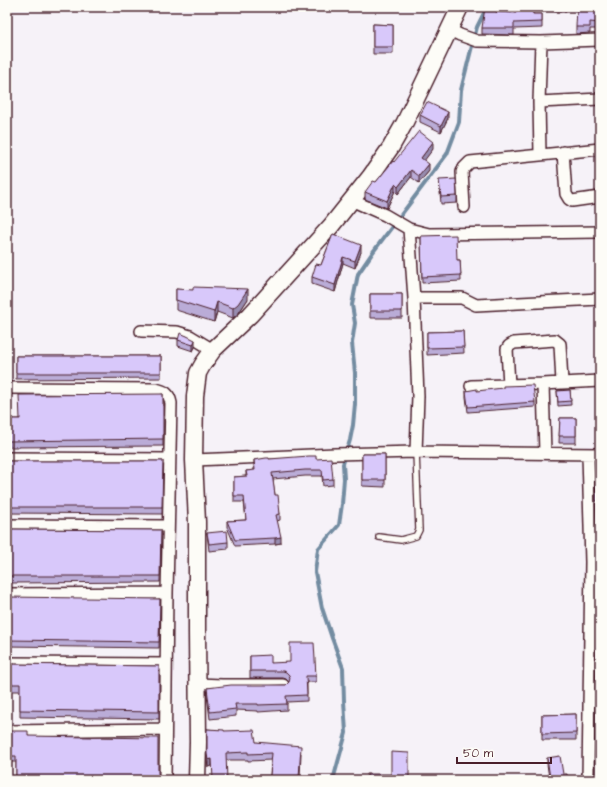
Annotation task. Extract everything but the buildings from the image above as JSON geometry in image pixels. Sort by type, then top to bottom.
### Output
[{"type":"main road","points":[[197,780],[197,522],[194,460],[195,396],[198,373],[213,350],[250,315],[331,226],[370,177],[404,124],[454,32],[460,7]]},
{"type":"street","points":[[454,32],[477,41],[541,42],[600,40]]},
{"type":"street","points":[[540,155],[539,102],[541,42]]},
{"type":"street","points":[[539,102],[600,99]]},
{"type":"street","points":[[464,207],[462,172],[470,162],[600,149]]},
{"type":"street","points":[[563,152],[567,198],[572,201],[600,197]]},
{"type":"street","points":[[351,200],[385,215],[409,229],[429,234],[600,232]]},
{"type":"street","points":[[409,229],[414,298],[418,396],[416,452]]},
{"type":"street","points":[[414,298],[462,298],[476,305],[600,299]]},
{"type":"street","points":[[141,331],[177,332],[190,336],[213,350]]},
{"type":"street","points":[[509,385],[507,349],[509,346],[514,343],[555,340],[560,344],[562,383]]},
{"type":"street","points":[[471,386],[600,381]]},
{"type":"street","points":[[543,384],[545,453]]},
{"type":"street","points":[[7,388],[155,389],[166,392],[170,398],[165,780]]},
{"type":"street","points":[[194,460],[416,452],[600,454]]},
{"type":"street","points":[[588,454],[591,562],[588,780]]},
{"type":"street","points":[[7,458],[169,459]]},
{"type":"street","points":[[7,525],[168,526]]},
{"type":"street","points":[[7,594],[167,593]]},
{"type":"street","points":[[7,663],[166,664]]},
{"type":"street","points":[[198,684],[283,685]]},
{"type":"street","points":[[7,731],[165,729]]},
{"type":"lane","points":[[379,537],[401,540],[416,536],[419,530],[416,452]]},
{"type":"waterway","points":[[333,780],[346,733],[343,668],[322,608],[315,572],[318,549],[339,525],[344,479],[343,464],[350,440],[355,404],[355,373],[352,343],[355,323],[352,305],[358,274],[447,154],[459,122],[461,90],[477,27],[487,7]]}]
